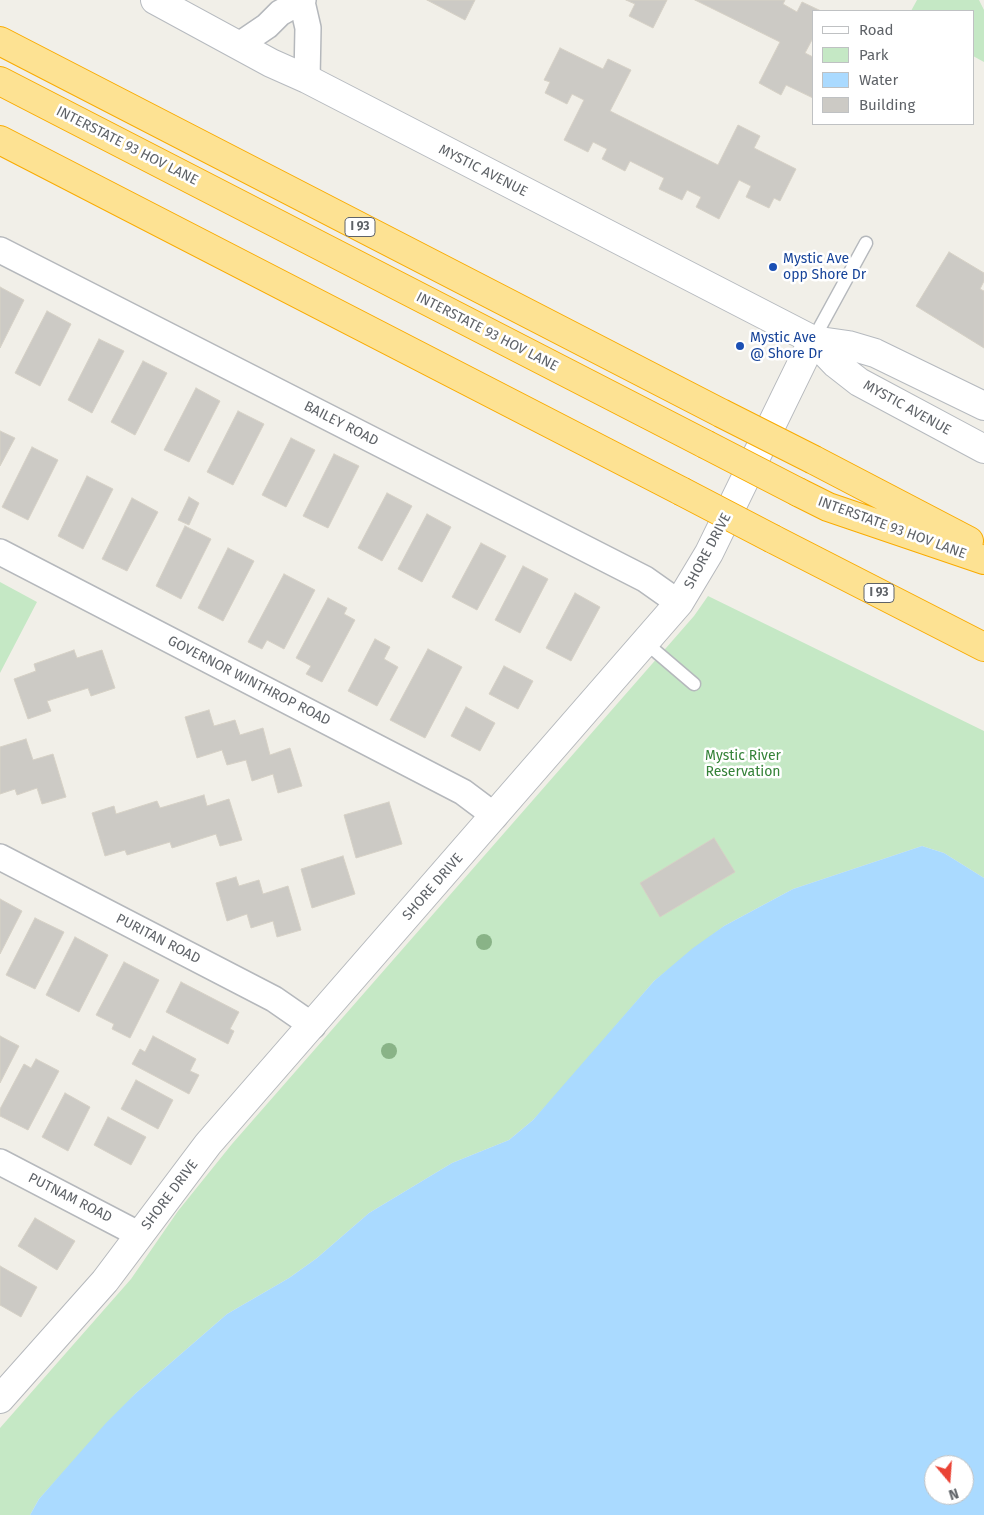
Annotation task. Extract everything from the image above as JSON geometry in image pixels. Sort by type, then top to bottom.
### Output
[{"type":"highway","name":"I 93","points":[[0,41],[984,548]]},
{"type":"highway","name":"INTERSTATE 93 HOV LANE","points":[[0,81],[828,507],[984,560]]},
{"type":"highway","name":"I 93","points":[[0,140],[984,647]]},
{"type":"street","name":"MYSTIC AVENUE","points":[[154,0],[271,63],[307,79],[813,340],[836,364],[859,382],[984,450]]},
{"type":"street","points":[[239,45],[266,26],[280,13],[302,1],[308,28],[307,79]]},
{"type":"street","name":"BAILEY ROAD","points":[[0,250],[645,579],[679,603]]},
{"type":"street","name":"MYSTIC AVENUE","points":[[813,340],[848,345],[874,353],[984,406]]},
{"type":"street","name":"SHORE DRIVE","points":[[0,1399],[105,1281],[208,1144],[679,603],[700,571],[813,340]]},
{"type":"street","name":"GOVERNOR WINTHROP ROAD","points":[[0,552],[463,792],[495,816]]},
{"type":"street","name":"PURITAN ROAD","points":[[0,857],[274,999],[312,1026]]},
{"type":"street","name":"PUTNAM ROAD","points":[[0,1162],[140,1235]]},
{"type":"lane","points":[[813,340],[866,243]]},
{"type":"lane","points":[[646,643],[694,684]]},
{"type":"green space","points":[[917,0],[979,0],[984,10],[984,62],[974,57],[974,10],[912,10]]},
{"type":"green space","points":[[0,582],[37,602],[0,673]]},
{"type":"green space","name":"Mystic River Reservation","points":[[708,596],[984,731],[984,878],[944,853],[922,846],[793,889],[724,926],[654,981],[560,1091],[533,1120],[509,1140],[452,1163],[369,1213],[317,1258],[289,1278],[227,1314],[136,1393],[39,1499],[30,1515],[0,1515],[0,1428],[131,1279],[178,1211],[232,1144],[694,616]]},
{"type":"water","points":[[922,846],[944,853],[984,878],[984,1515],[30,1515],[39,1499],[106,1423],[136,1393],[227,1314],[289,1278],[317,1258],[369,1213],[452,1163],[509,1140],[533,1120],[654,981],[693,948],[724,926],[793,889]]},
{"type":"building","points":[[427,0],[475,0],[465,20]]},
{"type":"building","points":[[626,0],[667,0],[653,28],[629,16],[635,4]]},
{"type":"building","points":[[695,0],[785,0],[783,4],[797,12],[802,2],[819,10],[812,10],[812,40],[805,53],[812,56],[812,98],[786,85],[781,95],[759,83],[780,42]]},
{"type":"building","points":[[560,48],[603,69],[608,59],[631,70],[610,111],[718,165],[738,125],[760,136],[754,148],[796,169],[780,201],[774,198],[769,208],[746,197],[751,186],[739,180],[719,219],[696,207],[701,197],[687,190],[682,200],[659,189],[664,178],[630,161],[625,171],[602,159],[607,149],[593,142],[588,152],[564,140],[584,100],[572,94],[567,104],[545,93],[550,82],[544,80]]},
{"type":"building","points":[[949,252],[984,273],[984,281],[980,289],[984,291],[984,348],[916,306]]},
{"type":"building","points":[[0,287],[24,300],[0,348]]},
{"type":"building","points":[[47,311],[71,324],[40,386],[15,373]]},
{"type":"building","points":[[99,339],[124,351],[92,413],[68,400]]},
{"type":"building","points":[[143,361],[167,373],[135,435],[111,422]]},
{"type":"building","points":[[196,388],[220,401],[189,462],[164,450]]},
{"type":"building","points":[[238,411],[264,424],[233,485],[207,472]]},
{"type":"building","points":[[0,431],[15,438],[0,466]]},
{"type":"building","points":[[291,438],[315,450],[286,507],[262,495]]},
{"type":"building","points":[[32,447],[58,460],[28,520],[2,507]]},
{"type":"building","points":[[334,454],[359,466],[328,528],[303,516]]},
{"type":"building","points":[[87,476],[113,489],[83,549],[58,536]]},
{"type":"building","points":[[387,493],[412,506],[382,561],[358,548]]},
{"type":"building","points":[[189,497],[199,503],[189,525],[178,520]]},
{"type":"building","points":[[132,498],[158,512],[127,571],[102,559]]},
{"type":"building","points":[[427,514],[451,527],[422,582],[398,569]]},
{"type":"building","points":[[185,526],[211,539],[181,599],[156,586]]},
{"type":"building","points":[[481,543],[506,556],[477,610],[452,597]]},
{"type":"building","points":[[228,548],[254,561],[223,621],[198,608]]},
{"type":"building","points":[[523,566],[548,579],[520,633],[495,620]]},
{"type":"building","points":[[284,574],[315,590],[284,649],[267,640],[262,649],[248,642]]},
{"type":"building","points":[[575,593],[600,607],[571,661],[546,648]]},
{"type":"building","points":[[328,598],[347,608],[344,614],[355,620],[322,682],[306,674],[311,666],[296,658]]},
{"type":"building","points":[[375,639],[390,647],[384,659],[398,667],[377,706],[348,691]]},
{"type":"building","points":[[428,649],[462,667],[425,738],[390,720]]},
{"type":"building","points":[[74,650],[77,658],[102,650],[115,688],[91,696],[88,688],[47,701],[51,711],[28,719],[14,679],[36,671],[34,664]]},
{"type":"building","points":[[504,666],[533,681],[518,709],[489,694]]},
{"type":"building","points":[[466,707],[495,723],[480,751],[451,736]]},
{"type":"building","points":[[209,710],[214,726],[235,720],[240,735],[263,728],[270,755],[290,748],[302,786],[278,793],[273,774],[252,781],[246,760],[227,765],[222,750],[197,758],[185,717]]},
{"type":"building","points":[[26,739],[33,760],[53,754],[66,797],[42,804],[37,788],[17,795],[15,789],[0,794],[0,747]]},
{"type":"building","points":[[204,795],[207,806],[229,799],[242,840],[220,846],[216,834],[172,848],[170,842],[127,855],[125,850],[105,856],[92,813],[114,806],[116,814],[157,801],[160,808]]},
{"type":"building","points":[[389,802],[402,844],[356,858],[344,815]]},
{"type":"building","points":[[714,838],[735,872],[660,917],[640,883]]},
{"type":"building","points":[[343,856],[355,894],[312,908],[301,869]]},
{"type":"building","points":[[236,877],[239,886],[259,880],[263,894],[288,886],[301,930],[277,937],[273,921],[251,928],[247,914],[227,921],[216,883]]},
{"type":"building","points":[[0,899],[22,911],[0,954]]},
{"type":"building","points":[[35,918],[64,932],[35,989],[6,975]]},
{"type":"building","points":[[75,937],[108,955],[79,1012],[46,995]]},
{"type":"building","points":[[124,962],[159,980],[130,1038],[112,1029],[114,1024],[96,1015]]},
{"type":"building","points":[[181,982],[239,1012],[230,1029],[234,1031],[228,1044],[166,1012]]},
{"type":"building","points":[[0,1036],[19,1046],[0,1083]]},
{"type":"building","points":[[153,1036],[196,1059],[190,1071],[199,1075],[189,1094],[132,1064],[140,1049],[145,1052]]},
{"type":"building","points":[[36,1059],[59,1071],[28,1130],[0,1116],[0,1109],[24,1064],[31,1068]]},
{"type":"building","points":[[136,1080],[173,1100],[158,1129],[121,1109]]},
{"type":"building","points":[[65,1093],[90,1107],[68,1151],[42,1137]]},
{"type":"building","points":[[108,1117],[146,1137],[131,1165],[94,1145]]},
{"type":"building","points":[[35,1218],[75,1241],[57,1270],[18,1246]]},
{"type":"building","points":[[0,1266],[37,1287],[21,1317],[0,1305]]},
{"type":"place","name":"Mystic Ave opp Shore Dr","points":[[773,267]]},
{"type":"place","name":"Mystic Ave @ Shore Dr","points":[[740,346]]}]
